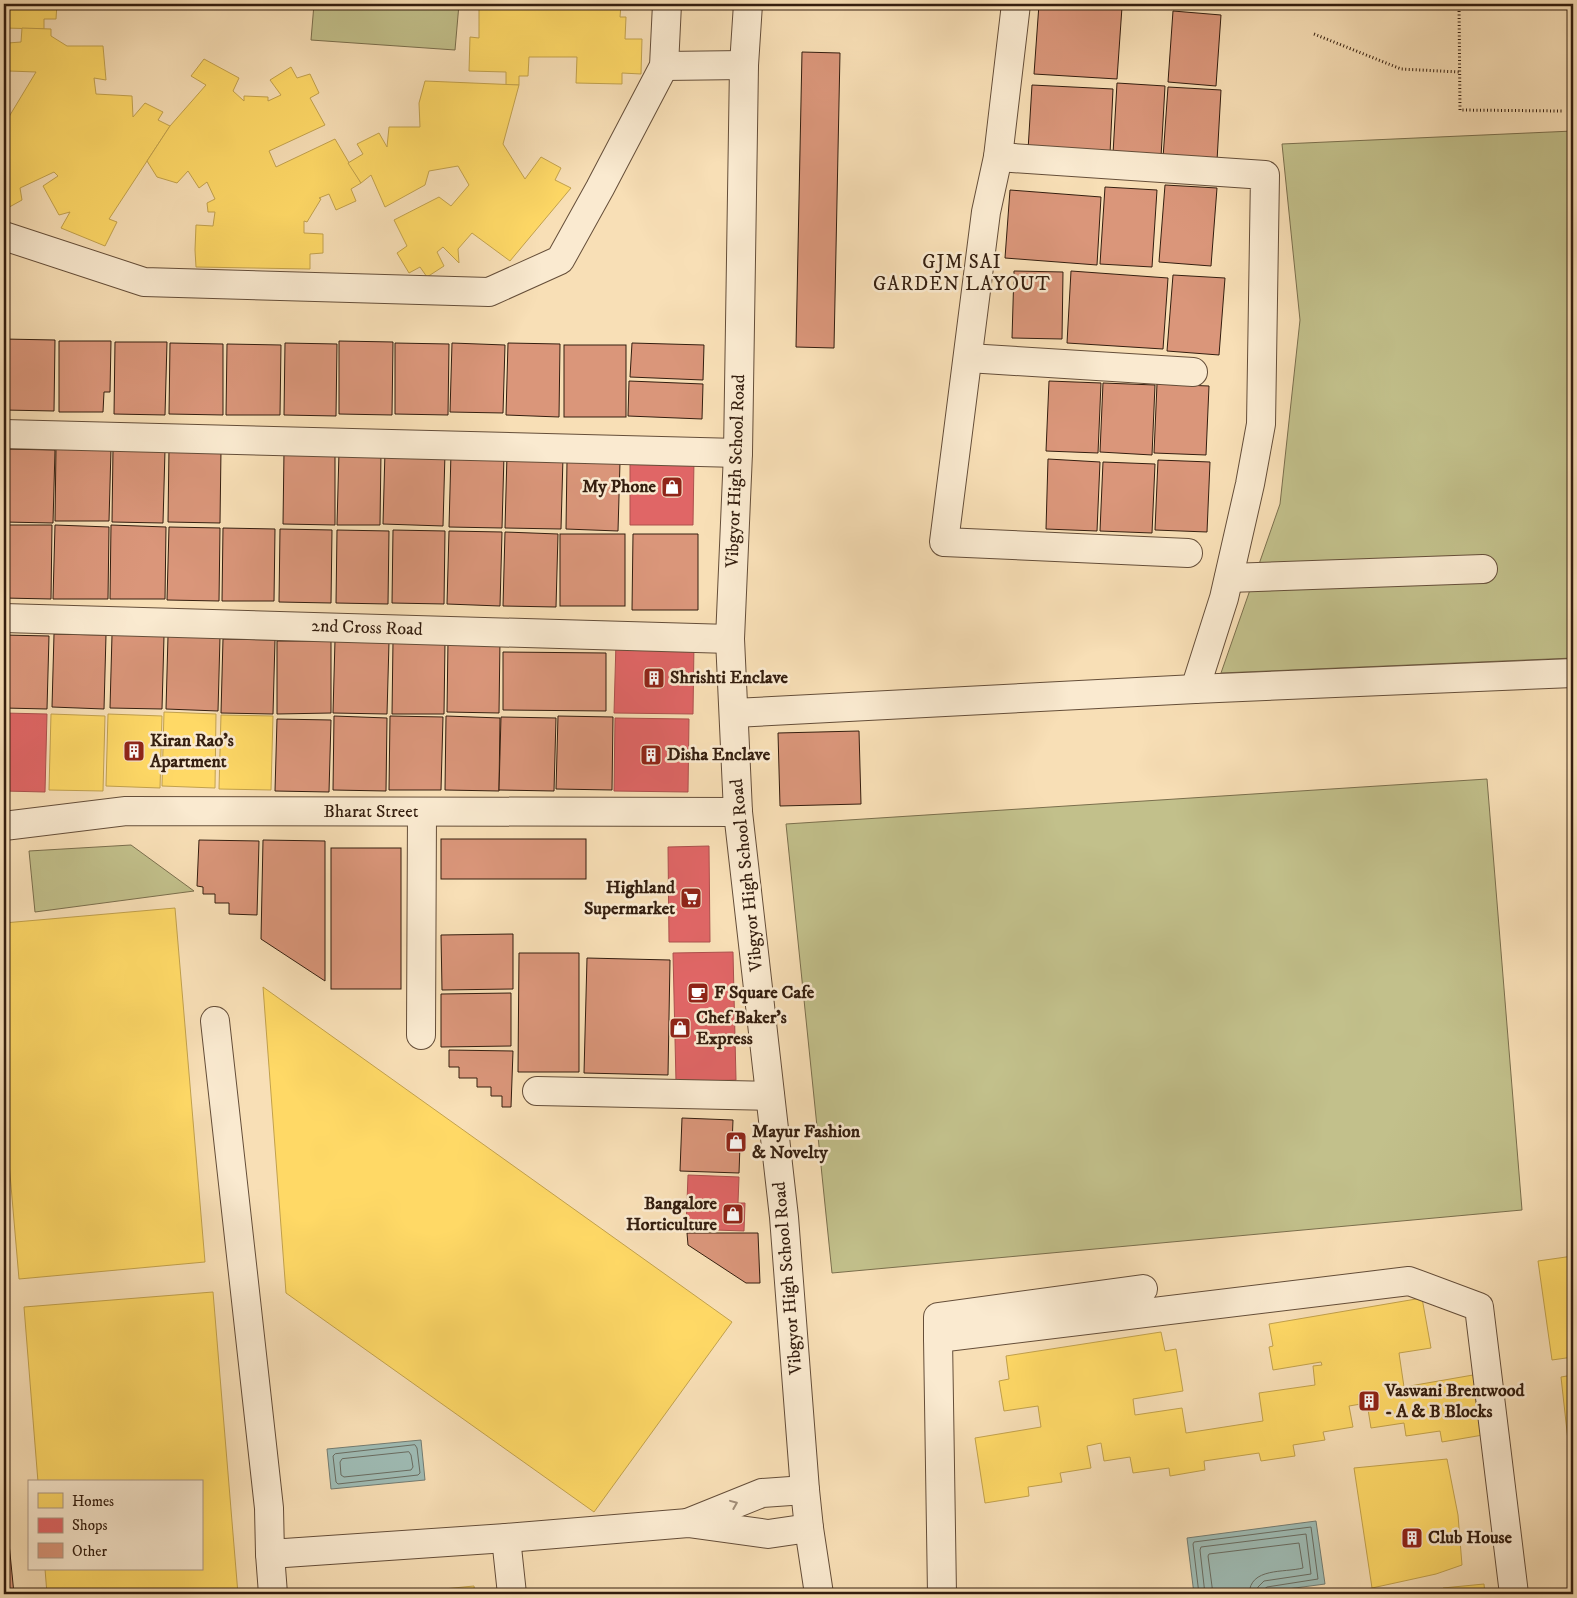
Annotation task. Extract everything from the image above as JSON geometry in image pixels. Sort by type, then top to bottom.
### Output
[{"type":"street","points":[[4,236],[144,282],[489,292],[560,260],[664,66],[667,4]]},
{"type":"street","name":"Vibgyor High School Road","points":[[748,4],[744,66],[738,453],[730,639],[738,812],[784,1217],[805,1490],[819,1594]]},
{"type":"street","points":[[1016,4],[998,157],[986,212],[944,542],[1188,553]]},
{"type":"street","points":[[664,66],[744,66]]},
{"type":"street","points":[[998,157],[1265,175],[1261,424],[1229,578],[1195,689]]},
{"type":"street","points":[[968,358],[1193,372]]},
{"type":"street","points":[[4,434],[738,453]]},
{"type":"street","points":[[1229,578],[1483,569]]},
{"type":"street","name":"2nd Cross Road","points":[[4,618],[730,639]]},
{"type":"street","points":[[734,713],[1195,689],[1573,673]]},
{"type":"street","name":"Bharat Street","points":[[4,826],[126,811],[738,812]]},
{"type":"street","points":[[421,1035],[422,812]]},
{"type":"street","points":[[215,1021],[269,1508],[273,1594]]},
{"type":"street","points":[[536,1090],[770,1096]]},
{"type":"street","points":[[938,1338],[1409,1281],[1479,1306],[1514,1594]]},
{"type":"street","points":[[942,1594],[938,1317],[1144,1289]]},
{"type":"street","points":[[688,1522],[762,1493],[805,1490]]},
{"type":"street","points":[[270,1554],[506,1538],[688,1522],[768,1534],[809,1528]]},
{"type":"street","points":[[506,1538],[512,1594]]},
{"type":"path","points":[[1459,4],[1460,110],[1562,111]]},
{"type":"path","points":[[1314,34],[1401,69],[1459,72]]},
{"type":"shaded area","points":[[314,4],[459,4],[455,50],[311,40]]},
{"type":"shaded area","points":[[1573,131],[1573,658],[1221,673],[1280,504],[1300,320],[1282,144]]},
{"type":"shaded area","points":[[1487,779],[1522,1210],[832,1273],[786,824]]},
{"type":"shaded area","points":[[131,845],[194,891],[35,912],[29,851]]},
{"type":"water","points":[[421,1440],[425,1480],[331,1489],[327,1449]]},
{"type":"water","points":[[1316,1521],[1325,1584],[1250,1594],[1194,1594],[1187,1538]]},
{"type":"building: Homes","points":[[4,4],[57,4],[56,19],[44,19],[44,29],[4,28]]},
{"type":"building: Homes","points":[[479,4],[621,4],[620,17],[626,17],[625,39],[642,39],[641,74],[622,73],[622,84],[576,83],[577,57],[529,57],[528,76],[519,76],[519,85],[506,85],[506,72],[469,71],[470,37],[479,38]]},
{"type":"building: Homes","points":[[22,28],[51,29],[51,36],[67,46],[103,46],[106,80],[94,78],[96,94],[132,96],[133,117],[145,103],[163,112],[158,120],[170,126],[109,219],[117,222],[105,246],[61,228],[70,212],[59,215],[43,186],[58,176],[54,172],[20,188],[22,200],[4,210],[4,125],[36,72],[9,71],[8,43],[21,42]]},
{"type":"building: Homes","points":[[204,59],[239,78],[233,91],[244,101],[244,96],[268,97],[268,101],[281,95],[270,80],[291,67],[297,78],[310,74],[319,93],[310,98],[325,125],[269,151],[276,167],[335,139],[361,183],[351,189],[356,201],[336,210],[329,194],[319,198],[321,199],[307,222],[304,221],[304,233],[323,234],[323,253],[310,254],[310,269],[196,267],[196,225],[213,226],[215,212],[208,212],[207,203],[215,199],[207,182],[199,188],[188,171],[177,183],[157,177],[147,161],[170,126],[206,85],[191,76]]},
{"type":"building: Homes","points":[[425,81],[519,85],[503,144],[525,179],[541,157],[561,168],[555,180],[571,188],[510,261],[472,233],[458,249],[459,263],[443,247],[437,252],[444,266],[427,277],[420,267],[409,273],[397,253],[407,246],[394,220],[439,197],[451,206],[469,185],[458,166],[429,171],[425,185],[385,207],[371,175],[361,183],[348,163],[363,154],[357,144],[379,133],[387,147],[389,127],[420,127],[419,103]]},
{"type":"building: Homes","points":[[164,712],[216,714],[215,788],[162,786]]},
{"type":"building: Homes","points":[[51,714],[105,716],[103,791],[49,790]]},
{"type":"building: Homes","name":"Kiran Rao's Apartment","points":[[108,714],[162,716],[160,788],[106,786]]},
{"type":"building: Homes","points":[[221,715],[273,716],[271,790],[219,789]]},
{"type":"building: Homes","points":[[175,908],[205,1262],[19,1279],[4,1104],[4,923]]},
{"type":"building: Homes","points":[[263,987],[732,1322],[594,1512],[286,1293]]},
{"type":"building: Homes","points":[[1573,1256],[1573,1357],[1552,1360],[1538,1261]]},
{"type":"building: Homes","points":[[213,1292],[238,1594],[47,1594],[45,1570],[202,1570],[202,1480],[38,1480],[24,1307]]},
{"type":"building: Homes","name":"Vaswani Brentwood - A & B Blocks","points":[[1422,1298],[1431,1348],[1399,1353],[1404,1387],[1473,1375],[1483,1435],[1442,1442],[1440,1431],[1406,1436],[1404,1423],[1371,1428],[1367,1403],[1349,1406],[1353,1427],[1323,1432],[1325,1440],[1293,1445],[1295,1456],[1261,1461],[1259,1453],[1204,1461],[1205,1470],[1170,1476],[1169,1468],[1133,1473],[1130,1457],[1104,1461],[1101,1443],[1087,1446],[1091,1468],[1060,1473],[1062,1482],[1028,1487],[1029,1496],[985,1503],[975,1438],[1041,1427],[1038,1406],[1004,1411],[999,1381],[1009,1379],[1006,1356],[1161,1332],[1165,1351],[1176,1349],[1183,1391],[1133,1399],[1135,1415],[1182,1408],[1186,1433],[1263,1421],[1259,1393],[1315,1385],[1313,1366],[1322,1365],[1321,1362],[1273,1370],[1269,1347],[1273,1346],[1269,1324]]},
{"type":"building: Homes","points":[[1573,1375],[1573,1486],[1561,1377]]},
{"type":"building: Homes","name":"Club House","points":[[1447,1459],[1458,1515],[1462,1565],[1436,1574],[1372,1588],[1354,1468]]},
{"type":"building: Homes","points":[[1484,1584],[1485,1594],[1443,1594],[1443,1588]]},
{"type":"building: Homes","points":[[474,1586],[475,1594],[392,1594]]},
{"type":"building: Shops","points":[[630,459],[694,459],[693,525],[630,525]]},
{"type":"building: Shops","name":"Shrishti Enclave","points":[[616,642],[694,643],[693,714],[614,713]]},
{"type":"building: Shops","points":[[4,713],[47,714],[45,792],[4,791]]},
{"type":"building: Shops","name":"Disha Enclave","points":[[615,718],[689,719],[688,792],[614,791]]},
{"type":"building: Shops","points":[[709,846],[710,942],[669,942],[668,847]]},
{"type":"building: Shops","points":[[733,952],[736,1080],[676,1082],[673,953]]},
{"type":"building: Shops","points":[[688,1175],[739,1177],[738,1203],[745,1203],[744,1231],[686,1229]]},
{"type":"building: Other","points":[[1039,4],[1122,7],[1117,79],[1034,74]]},
{"type":"building: Other","points":[[1173,11],[1221,15],[1216,86],[1168,82]]},
{"type":"building: Other","points":[[802,52],[840,53],[834,348],[796,347]]},
{"type":"building: Other","points":[[1117,83],[1165,86],[1161,157],[1113,154]]},
{"type":"building: Other","points":[[1032,85],[1113,89],[1110,154],[1028,150]]},
{"type":"building: Other","points":[[1168,87],[1221,90],[1217,161],[1163,158]]},
{"type":"building: Other","points":[[1165,185],[1217,188],[1211,266],[1159,262]]},
{"type":"building: Other","points":[[1105,187],[1157,190],[1152,267],[1100,264]]},
{"type":"building: Other","points":[[1010,190],[1101,197],[1097,265],[1005,258]]},
{"type":"building: Other","points":[[1014,271],[1063,272],[1062,339],[1012,338]]},
{"type":"building: Other","points":[[1071,271],[1168,278],[1163,349],[1067,343]]},
{"type":"building: Other","points":[[1173,275],[1225,278],[1219,355],[1167,351]]},
{"type":"building: Other","points":[[4,339],[55,340],[54,411],[4,410]]},
{"type":"building: Other","points":[[59,341],[111,341],[110,392],[104,392],[103,412],[59,412]]},
{"type":"building: Other","points":[[339,341],[393,342],[392,415],[339,414]]},
{"type":"building: Other","points":[[115,342],[167,342],[165,415],[114,414]]},
{"type":"building: Other","points":[[170,343],[223,344],[223,415],[169,414]]},
{"type":"building: Other","points":[[285,343],[337,344],[336,416],[284,415]]},
{"type":"building: Other","points":[[395,343],[449,344],[448,415],[395,414]]},
{"type":"building: Other","points":[[452,343],[505,345],[503,413],[450,412]]},
{"type":"building: Other","points":[[508,343],[560,344],[559,417],[506,415]]},
{"type":"building: Other","points":[[632,343],[704,345],[703,380],[630,377]]},
{"type":"building: Other","points":[[227,344],[281,345],[280,415],[226,415]]},
{"type":"building: Other","points":[[564,345],[626,345],[626,417],[564,417]]},
{"type":"building: Other","points":[[629,381],[703,384],[702,419],[628,416]]},
{"type":"building: Other","points":[[1049,381],[1101,383],[1098,453],[1046,451]]},
{"type":"building: Other","points":[[1103,383],[1155,385],[1152,455],[1100,452]]},
{"type":"building: Other","points":[[1157,384],[1209,386],[1206,455],[1154,453]]},
{"type":"building: Other","points":[[56,448],[111,449],[109,521],[55,521]]},
{"type":"building: Other","points":[[4,449],[55,450],[53,523],[4,522]]},
{"type":"building: Other","points":[[113,449],[165,450],[163,523],[112,522]]},
{"type":"building: Other","points":[[169,449],[221,450],[220,523],[168,522]]},
{"type":"building: Other","points":[[284,451],[335,452],[335,525],[283,524]]},
{"type":"building: Other","points":[[385,451],[445,453],[443,526],[383,524]]},
{"type":"building: Other","points":[[339,452],[381,453],[380,525],[337,525]]},
{"type":"building: Other","points":[[451,453],[504,455],[502,528],[449,527]]},
{"type":"building: Other","points":[[507,455],[563,457],[561,529],[505,528]]},
{"type":"building: Other","points":[[1048,459],[1100,462],[1097,531],[1046,529]]},
{"type":"building: Other","points":[[1158,460],[1210,462],[1207,532],[1155,530]]},
{"type":"building: Other","points":[[567,461],[620,462],[618,531],[566,529]]},
{"type":"building: Other","points":[[1103,462],[1155,464],[1152,533],[1100,531]]},
{"type":"building: Other","points":[[4,525],[52,525],[51,599],[4,598]]},
{"type":"building: Other","points":[[55,525],[109,527],[108,599],[53,599]]},
{"type":"building: Other","points":[[111,525],[166,527],[165,599],[110,599]]},
{"type":"building: Other","points":[[169,527],[220,528],[219,601],[167,600]]},
{"type":"building: Other","points":[[223,528],[275,529],[274,601],[222,601]]},
{"type":"building: Other","points":[[280,529],[332,530],[331,603],[279,602]]},
{"type":"building: Other","points":[[337,530],[389,531],[388,604],[336,603]]},
{"type":"building: Other","points":[[393,530],[445,531],[444,604],[392,603]]},
{"type":"building: Other","points":[[449,531],[502,532],[500,606],[447,604]]},
{"type":"building: Other","points":[[505,532],[558,534],[556,607],[503,606]]},
{"type":"building: Other","points":[[560,534],[625,534],[625,606],[560,606]]},
{"type":"building: Other","points":[[633,534],[698,534],[698,610],[632,610]]},
{"type":"building: Other","points":[[54,634],[106,635],[104,709],[52,707]]},
{"type":"building: Other","points":[[4,635],[49,636],[47,709],[4,708]]},
{"type":"building: Other","points":[[112,635],[164,636],[162,709],[110,708]]},
{"type":"building: Other","points":[[168,636],[220,637],[218,711],[166,709]]},
{"type":"building: Other","points":[[223,639],[275,640],[273,714],[221,713]]},
{"type":"building: Other","points":[[335,640],[389,642],[387,714],[333,713]]},
{"type":"building: Other","points":[[448,640],[500,640],[499,713],[447,712]]},
{"type":"building: Other","points":[[277,641],[331,641],[331,713],[277,714]]},
{"type":"building: Other","points":[[393,641],[445,642],[444,714],[392,714]]},
{"type":"building: Other","points":[[503,652],[606,653],[606,711],[503,710]]},
{"type":"building: Other","points":[[334,716],[387,718],[386,791],[333,790]]},
{"type":"building: Other","points":[[390,716],[443,717],[441,790],[389,790]]},
{"type":"building: Other","points":[[446,716],[500,718],[499,791],[445,790]]},
{"type":"building: Other","points":[[558,716],[613,717],[612,790],[556,789]]},
{"type":"building: Other","points":[[501,717],[556,718],[554,791],[499,790]]},
{"type":"building: Other","points":[[277,719],[331,720],[329,792],[275,791]]},
{"type":"building: Other","points":[[859,731],[861,804],[780,806],[778,733]]},
{"type":"building: Other","points":[[441,839],[586,839],[586,879],[441,879]]},
{"type":"building: Other","points":[[199,840],[259,841],[257,915],[229,914],[229,903],[215,903],[215,894],[203,894],[203,887],[197,886]]},
{"type":"building: Other","points":[[263,840],[325,841],[325,981],[261,939]]},
{"type":"building: Other","points":[[331,848],[401,848],[401,989],[331,989]]},
{"type":"building: Other","points":[[513,934],[513,989],[442,990],[441,935]]},
{"type":"building: Other","points":[[519,953],[579,953],[579,1072],[518,1072]]},
{"type":"building: Other","points":[[587,958],[670,960],[668,1075],[584,1073]]},
{"type":"building: Other","points":[[511,993],[511,1046],[441,1047],[441,994]]},
{"type":"building: Other","points":[[449,1050],[513,1051],[511,1107],[502,1107],[502,1096],[491,1096],[491,1087],[477,1087],[477,1078],[459,1078],[459,1067],[449,1067]]},
{"type":"building: Other","points":[[682,1118],[733,1120],[732,1145],[740,1145],[739,1173],[680,1171]]},
{"type":"building: Other","points":[[687,1233],[758,1233],[760,1283],[746,1283],[688,1245]]},
{"type":"building: Other","points":[[4,1490],[8,1527],[4,1527]]},
{"type":"building: Other","points":[[8,1533],[14,1594],[4,1594],[4,1534]]},
{"type":"place","name":"My Phone","points":[[672,487]]},
{"type":"place","name":"Shrishti Enclave","points":[[654,678]]},
{"type":"place","name":"Kiran Rao's Apartment","points":[[134,751]]},
{"type":"place","name":"Disha Enclave","points":[[651,755]]},
{"type":"place","name":"Highland Supermarket","points":[[691,898]]},
{"type":"place","name":"F Square Cafe","points":[[698,993]]},
{"type":"place","name":"Chef Baker's Express","points":[[680,1028]]},
{"type":"place","name":"Mayur Fashion & Novelty","points":[[736,1142]]},
{"type":"place","name":"Bangalore Horticulture","points":[[733,1214]]},
{"type":"place","name":"Vaswani Brentwood - A & B Blocks","points":[[1369,1401]]},
{"type":"place","name":"Club House","points":[[1412,1538]]},
{"type":"district","name":"GJM SAI GARDEN LAYOUT","points":[[962,273]]}]
